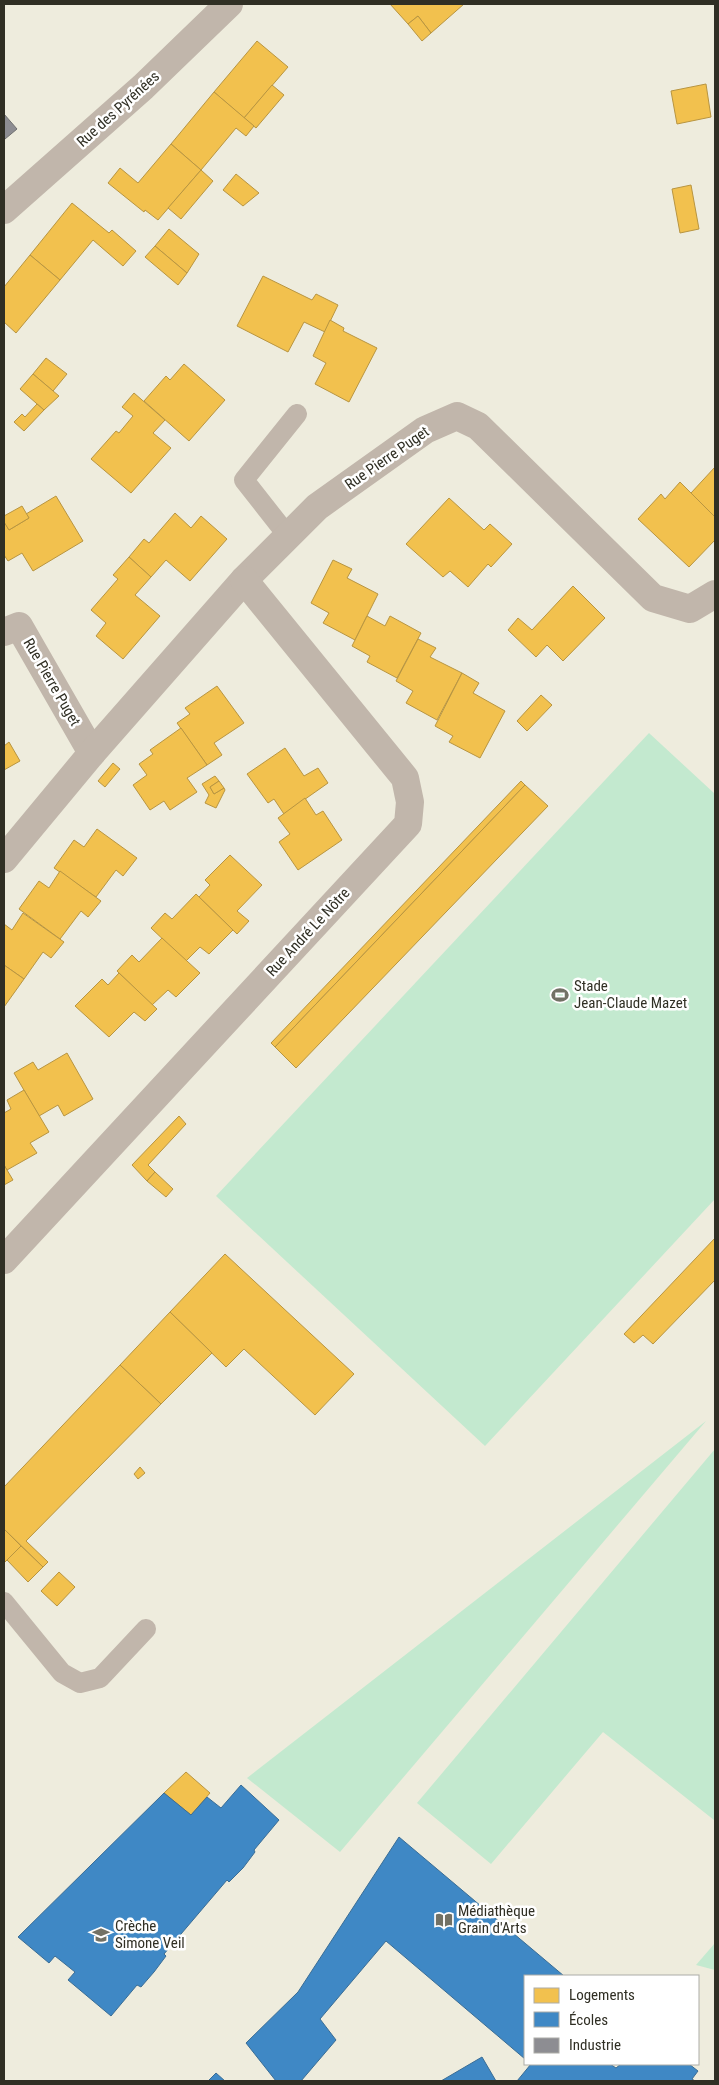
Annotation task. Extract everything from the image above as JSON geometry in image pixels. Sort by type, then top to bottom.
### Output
[{"type":"street","name":"Rue des Pyrénées","points":[[4,210],[142,87],[229,4]]},
{"type":"street","name":"Rue Pierre Puget","points":[[4,859],[92,753],[244,580],[288,536],[318,507],[425,430],[457,416],[478,426],[654,598],[690,609],[715,594]]},
{"type":"street","name":"Rue André Le Nôtre","points":[[4,1260],[408,824],[410,802],[405,778],[244,580]]},
{"type":"street","name":"Rue Pierre Puget","points":[[4,632],[19,626],[92,753]]},
{"type":"lane","points":[[288,536],[244,480],[297,414]]},
{"type":"lane","points":[[4,1602],[62,1673],[80,1683],[100,1678],[146,1628]]},
{"type":"green space","name":"Stade Jean-Claude Mazet","points":[[649,733],[715,794],[715,1199],[485,1446],[216,1196]]},
{"type":"green space","points":[[706,1421],[340,1852],[247,1778]]},
{"type":"green space","points":[[715,1449],[714,1820],[603,1732],[491,1864],[417,1803]]},
{"type":"green space","points":[[715,1943],[715,1970],[696,1965]]},
{"type":"building: Logements","points":[[390,4],[464,4],[431,33],[418,16],[408,24]]},
{"type":"building: Logements","points":[[418,16],[431,33],[422,41],[408,24]]},
{"type":"building: Logements","points":[[257,41],[288,67],[244,118],[214,92]]},
{"type":"building: Logements","points":[[706,84],[711,117],[677,124],[671,91]]},
{"type":"building: Logements","points":[[272,85],[284,95],[256,128],[244,118]]},
{"type":"building: Logements","points":[[214,92],[254,126],[246,136],[236,128],[201,170],[171,144]]},
{"type":"building: Logements","points":[[171,144],[201,170],[158,220],[145,210],[144,212],[108,183],[120,168],[138,183]]},
{"type":"building: Logements","points":[[201,170],[213,181],[181,219],[168,208]]},
{"type":"building: Logements","points":[[236,174],[259,193],[243,206],[223,190]]},
{"type":"building: Logements","points":[[691,185],[699,229],[680,233],[672,189]]},
{"type":"building: Logements","points":[[72,203],[109,233],[112,230],[136,251],[123,266],[93,240],[60,280],[30,255]]},
{"type":"building: Logements","points":[[169,229],[199,254],[187,273],[155,246]]},
{"type":"building: Logements","points":[[155,246],[187,273],[178,285],[145,257]]},
{"type":"building: Logements","points":[[30,255],[60,280],[16,333],[4,322],[4,287]]},
{"type":"building: Logements","points":[[263,276],[312,300],[316,294],[338,305],[325,332],[304,322],[288,352],[237,326]]},
{"type":"building: Logements","points":[[330,320],[344,328],[343,331],[377,348],[349,402],[315,384],[326,363],[313,356]]},
{"type":"building: Logements","points":[[46,358],[67,374],[53,391],[33,374]]},
{"type":"building: Logements","points":[[184,364],[225,400],[189,441],[144,401],[166,376],[170,380]]},
{"type":"building: Logements","points":[[33,374],[59,396],[44,410],[20,389]]},
{"type":"building: Logements","points":[[134,393],[165,420],[153,433],[171,448],[131,493],[91,459],[116,431],[119,433],[133,416],[122,407]]},
{"type":"building: Logements","points":[[37,404],[44,410],[24,431],[14,422],[22,414],[25,417]]},
{"type":"building: Logements","points":[[715,467],[715,517],[691,493]]},
{"type":"building: Logements","points":[[680,482],[715,517],[715,540],[689,567],[638,519],[661,494],[665,499]]},
{"type":"building: Logements","points":[[56,496],[83,541],[33,571],[22,553],[8,561],[4,555],[4,521],[9,530],[29,518],[26,514]]},
{"type":"building: Logements","points":[[449,498],[484,530],[490,524],[512,544],[491,567],[488,564],[468,587],[450,571],[443,577],[406,544]]},
{"type":"building: Logements","points":[[22,506],[29,518],[9,530],[4,522],[4,516]]},
{"type":"building: Logements","points":[[175,513],[191,528],[201,516],[227,539],[190,581],[166,560],[151,577],[129,557],[144,539],[149,543]]},
{"type":"building: Logements","points":[[129,557],[151,577],[135,595],[160,616],[123,659],[96,636],[106,623],[91,610],[118,579],[113,575]]},
{"type":"building: Logements","points":[[333,560],[352,569],[347,578],[378,594],[355,640],[323,623],[329,613],[311,603]]},
{"type":"building: Logements","points":[[573,586],[605,618],[563,661],[547,645],[536,657],[508,630],[518,618],[532,630]]},
{"type":"building: Logements","points":[[367,616],[385,626],[390,616],[421,633],[397,678],[367,662],[370,656],[352,646]]},
{"type":"building: Logements","points":[[418,639],[436,648],[430,657],[462,673],[437,720],[406,703],[413,691],[396,681]]},
{"type":"building: Logements","points":[[462,673],[479,683],[473,693],[505,711],[480,758],[449,742],[453,736],[435,726]]},
{"type":"building: Logements","points":[[217,686],[244,723],[214,743],[222,755],[207,765],[177,723],[190,714],[185,708]]},
{"type":"building: Logements","points":[[541,695],[552,705],[527,731],[517,721]]},
{"type":"building: Logements","points":[[181,728],[207,765],[187,778],[197,792],[170,810],[164,801],[150,810],[133,785],[147,775],[139,764],[153,754],[150,750]]},
{"type":"building: Logements","points":[[9,742],[20,761],[4,770],[4,746]]},
{"type":"building: Logements","points":[[285,748],[304,776],[318,768],[328,783],[284,814],[274,799],[268,803],[247,774]]},
{"type":"building: Logements","points":[[113,763],[120,769],[105,787],[98,781]]},
{"type":"building: Logements","points":[[215,776],[219,781],[210,787],[214,794],[224,788],[225,790],[216,808],[205,803],[209,795],[202,784]]},
{"type":"building: Logements","points":[[219,781],[224,788],[214,794],[210,787]]},
{"type":"building: Logements","points":[[521,781],[525,785],[275,1047],[271,1043]]},
{"type":"building: Logements","points":[[525,785],[548,806],[296,1068],[275,1047]]},
{"type":"building: Logements","points":[[305,798],[316,815],[323,811],[342,840],[298,870],[279,842],[290,834],[278,818]]},
{"type":"building: Logements","points":[[97,829],[137,858],[123,876],[116,870],[96,897],[54,868],[74,840],[84,847]]},
{"type":"building: Logements","points":[[230,855],[262,885],[237,911],[249,921],[237,934],[199,897],[210,885],[205,880]]},
{"type":"building: Logements","points":[[60,871],[101,901],[88,917],[81,911],[60,939],[19,909],[39,881],[49,888]]},
{"type":"building: Logements","points":[[196,894],[233,930],[209,954],[200,947],[186,961],[151,928],[165,913],[172,919]]},
{"type":"building: Logements","points":[[23,913],[64,942],[51,958],[43,952],[24,979],[4,965],[4,924],[12,930]]},
{"type":"building: Logements","points":[[162,938],[200,973],[176,997],[168,990],[152,1005],[117,971],[132,955],[139,962]]},
{"type":"building: Logements","points":[[4,965],[24,979],[4,1007]]},
{"type":"building: Logements","points":[[119,973],[157,1009],[145,1021],[134,1012],[109,1037],[75,1006],[102,979],[108,985]]},
{"type":"building: Logements","points":[[67,1053],[93,1099],[64,1116],[58,1105],[39,1116],[14,1073],[33,1062],[38,1070]]},
{"type":"building: Logements","points":[[24,1090],[49,1132],[30,1143],[37,1153],[7,1170],[4,1165],[4,1113],[11,1109],[7,1100]]},
{"type":"building: Logements","points":[[179,1116],[186,1124],[148,1165],[155,1172],[147,1181],[132,1165]]},
{"type":"building: Logements","points":[[4,1165],[13,1180],[4,1185]]},
{"type":"building: Logements","points":[[155,1172],[173,1189],[166,1197],[147,1181]]},
{"type":"building: Logements","points":[[715,1238],[715,1280],[653,1344],[643,1335],[634,1343],[624,1334]]},
{"type":"building: Logements","points":[[225,1254],[354,1374],[315,1415],[244,1349],[226,1367],[170,1312]]},
{"type":"building: Logements","points":[[170,1312],[212,1353],[161,1404],[120,1365]]},
{"type":"building: Logements","points":[[120,1365],[161,1404],[26,1541],[48,1562],[43,1567],[4,1529],[4,1487]]},
{"type":"building: Logements","points":[[140,1467],[145,1473],[138,1479],[134,1474]]},
{"type":"building: Logements","points":[[4,1529],[21,1546],[4,1563]]},
{"type":"building: Logements","points":[[21,1546],[43,1567],[28,1582],[7,1560]]},
{"type":"building: Logements","points":[[59,1572],[75,1587],[57,1606],[41,1591]]},
{"type":"building: Logements","points":[[186,1772],[210,1793],[191,1815],[164,1793]]},
{"type":"building: Écoles","points":[[241,1785],[279,1820],[254,1850],[255,1852],[243,1868],[229,1882],[227,1880],[164,1954],[166,1956],[154,1972],[141,1987],[137,1985],[111,2016],[68,1980],[75,1972],[55,1956],[49,1963],[18,1937],[164,1793],[191,1815],[207,1797],[221,1808]]},
{"type":"building: Écoles","points":[[399,1837],[563,1975],[524,1975],[524,2058],[386,1941],[320,2019],[336,2040],[301,2081],[276,2081],[246,2043],[298,1992]]},
{"type":"building: Écoles","points":[[482,2057],[496,2081],[441,2081]]},
{"type":"building: Écoles","points":[[530,2065],[612,2065],[616,2068],[620,2065],[690,2065],[698,2071],[692,2079],[695,2081],[517,2081]]},
{"type":"building: Écoles","points":[[216,2073],[225,2081],[208,2081]]},
{"type":"building: Industrie","points":[[4,114],[17,129],[5,139],[4,137]]},
{"type":"place","name":"Stade Jean-Claude Mazet","points":[[560,995]]},
{"type":"place","name":"Médiathèque Grain d'Arts","points":[[444,1920]]},
{"type":"place","name":"Crèche Simone Veil","points":[[101,1935]]}]
